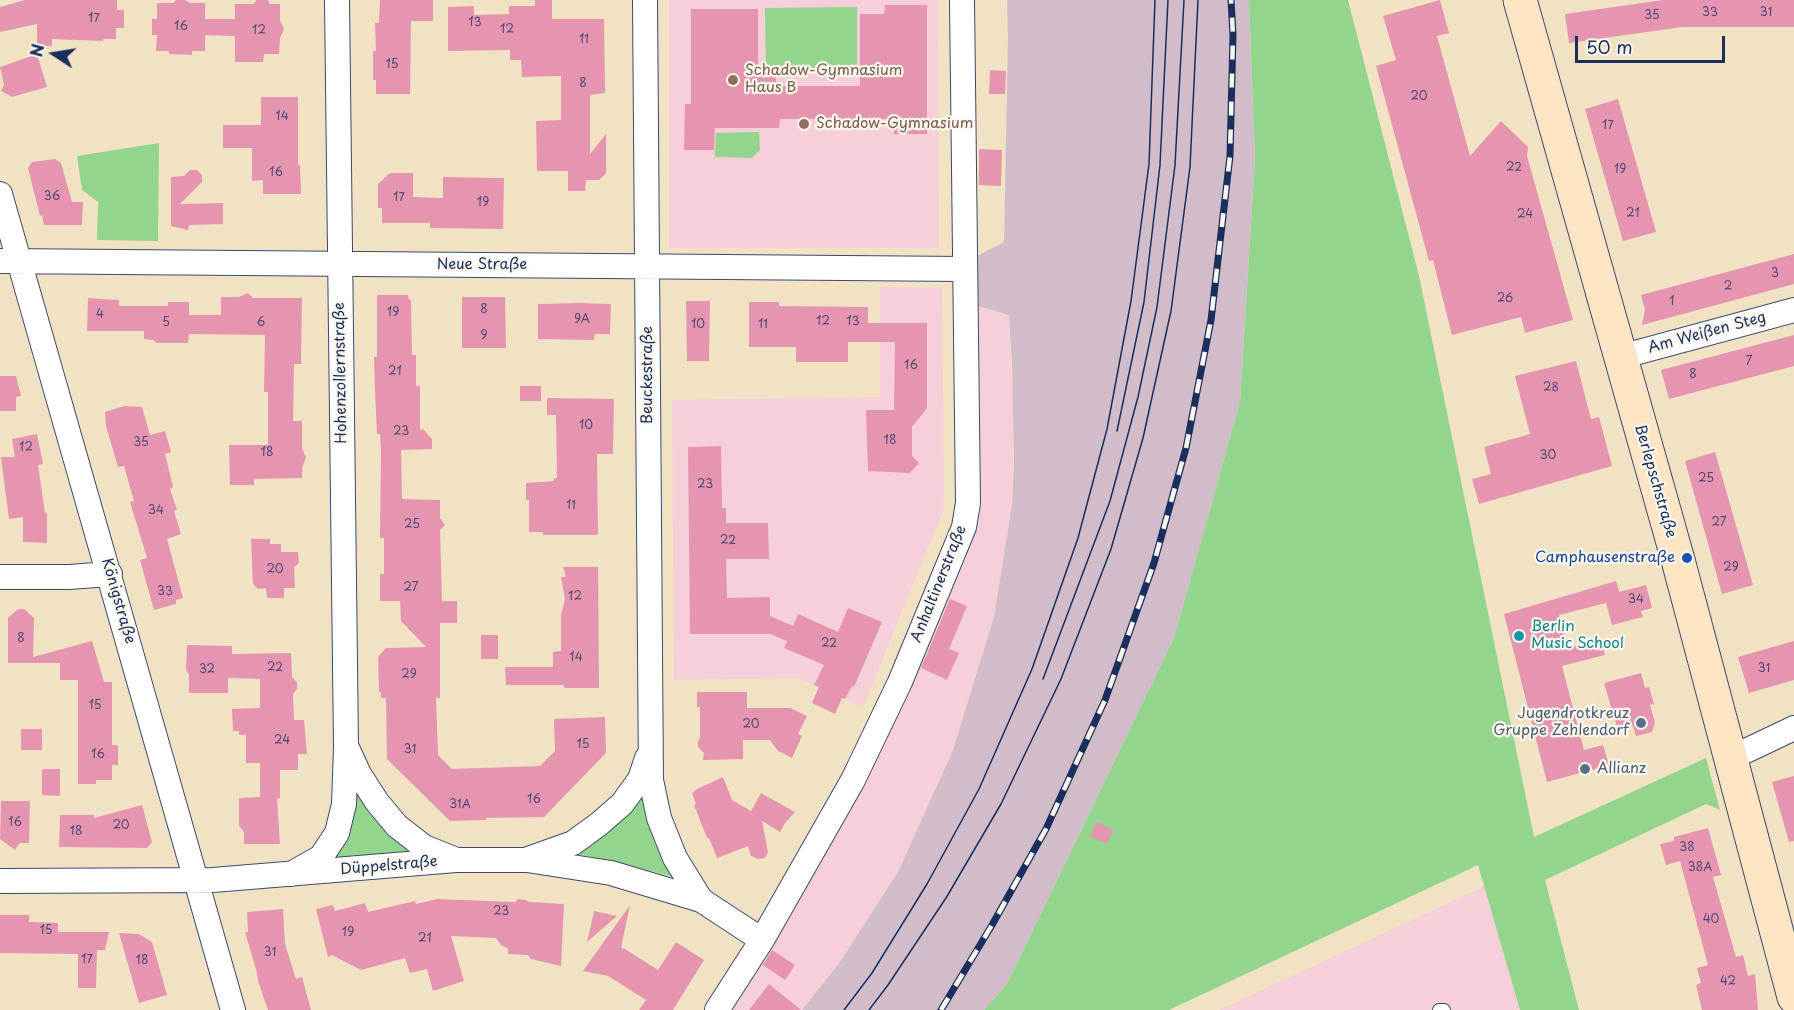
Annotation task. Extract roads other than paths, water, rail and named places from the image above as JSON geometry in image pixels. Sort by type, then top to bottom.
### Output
[{"type":"street","name":"Hohenzollernstraße","points":[[291,874],[321,857],[337,833],[344,804],[346,747],[337,0]]},
{"type":"street","name":"Beuckestraße","points":[[645,0],[651,780],[659,818],[675,858],[701,900]]},
{"type":"street","name":"Anhaltinerstraße","points":[[717,1010],[762,940],[853,780],[885,716],[964,526],[968,503],[962,0]]},
{"type":"street","name":"Berlepschstraße","points":[[1520,0],[1678,560],[1794,997]]},
{"type":"street","name":"Königstraße","points":[[0,194],[10,261],[110,574],[233,1010]]},
{"type":"street","name":"Neue Straße","points":[[10,261],[964,269]]},
{"type":"street","name":"Am Weißen Steg","points":[[1620,357],[1794,310]]},
{"type":"street","points":[[0,577],[69,578],[110,574]]},
{"type":"street","points":[[1731,758],[1794,728]]},
{"type":"street","name":"Hohenzollernstraße","points":[[346,747],[359,774],[377,802],[397,826],[424,847],[456,860]]},
{"type":"street","name":"Beuckestraße","points":[[527,860],[573,843],[622,804],[640,779],[650,750]]},
{"type":"street","name":"Düppelstraße","points":[[0,881],[196,881],[456,860],[527,860],[611,873],[701,900],[762,940]]},
{"type":"lane","points":[[1439,1010],[1444,1010]]},
{"type":"tram line","points":[[844,1010],[872,973],[927,884],[979,789],[1032,669],[1078,538],[1107,429],[1131,301],[1149,164],[1155,0]]},
{"type":"tram line","points":[[1117,431],[1144,302],[1160,165],[1168,0]]},
{"type":"tram line","points":[[1043,679],[1110,501],[1138,397],[1157,307],[1175,165],[1184,0]]},
{"type":"tram line","points":[[869,1010],[946,898],[1001,804],[1061,679],[1111,549],[1143,438],[1171,311],[1190,167],[1198,0]]},
{"type":"railway","points":[[941,1010],[1046,829],[1105,700],[1154,563],[1186,448],[1211,320],[1230,156],[1233,35],[1231,0]]},
{"type":"place","name":"Schadow-Gymnasium Haus B","points":[[733,80]]},
{"type":"place","name":"Schadow-Gymnasium","points":[[804,124]]},
{"type":"place","name":"Camphausenstraße","points":[[1687,558]]},
{"type":"place","name":"Berlin Music School","points":[[1519,636]]},
{"type":"place","name":"Jugendrotkreuz Gruppe Zehlendorf","points":[[1641,723]]},
{"type":"place","name":"Allianz","points":[[1585,769]]}]
